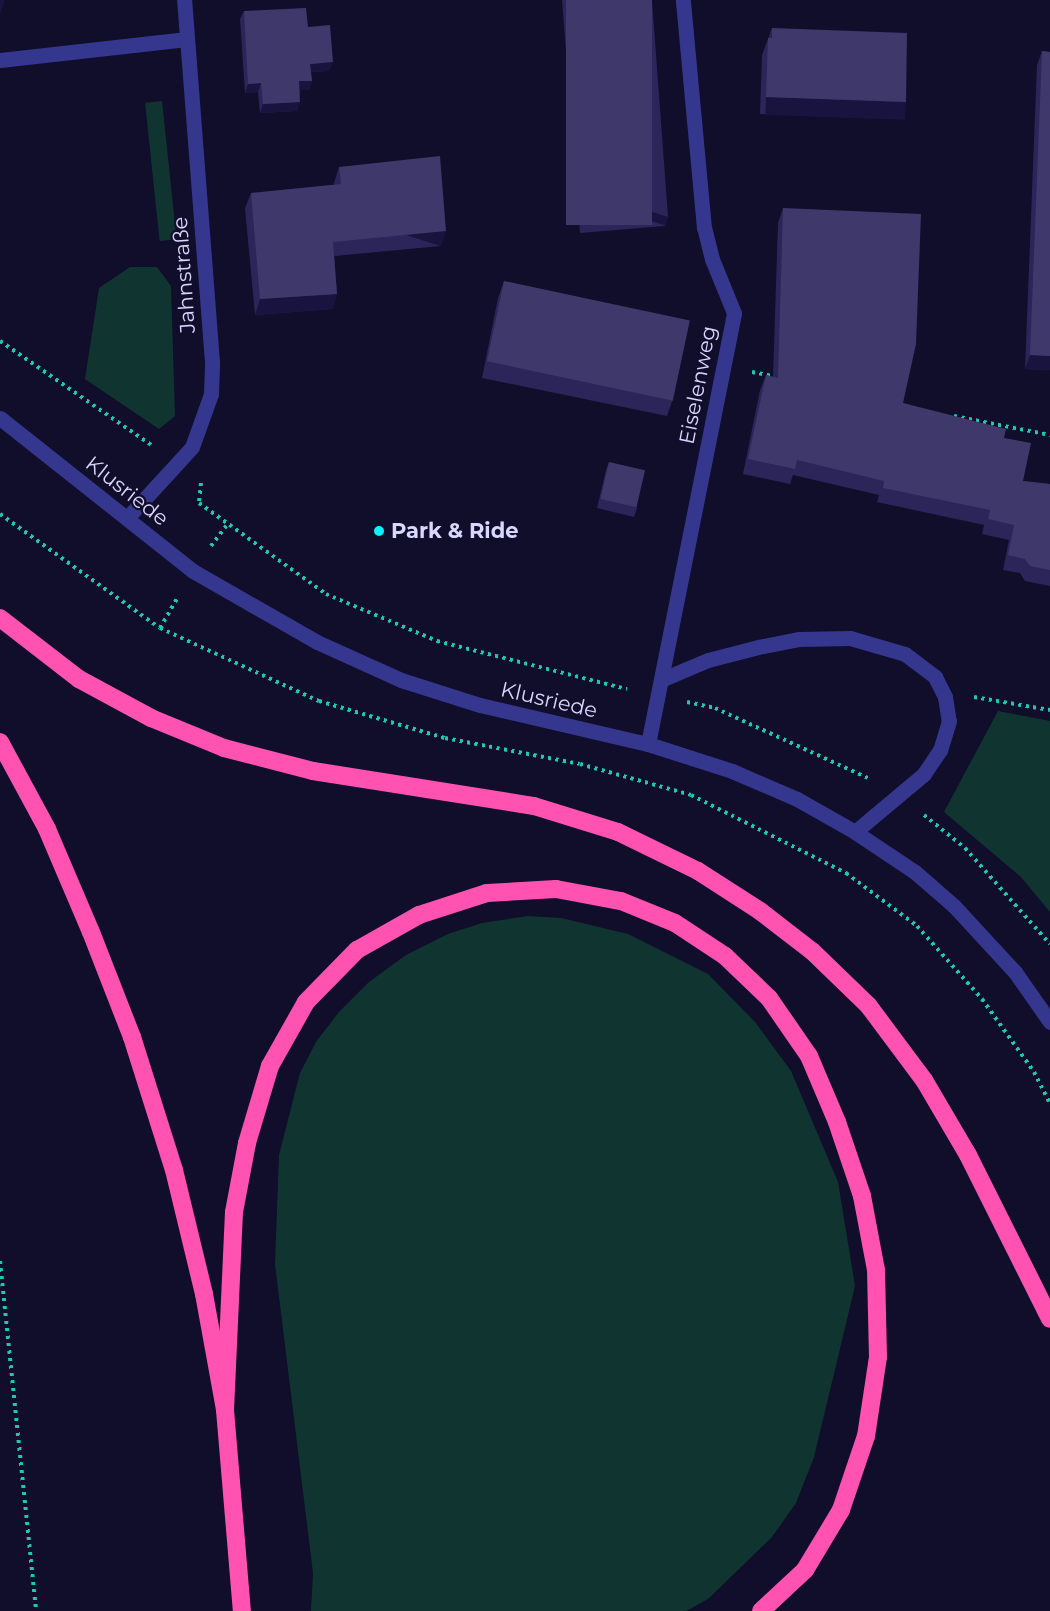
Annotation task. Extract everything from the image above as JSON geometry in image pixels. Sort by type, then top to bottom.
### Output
[{"type":"highway","points":[[0,618],[79,679],[151,718],[224,747],[314,771],[534,806],[618,832],[698,871],[760,911],[812,951],[868,1005],[924,1080],[968,1155],[1050,1319]]},
{"type":"highway","points":[[0,742],[47,829],[132,1037],[174,1170],[204,1294],[225,1410],[238,1529],[242,1611]]},
{"type":"highway","points":[[225,1410],[234,1212],[247,1143],[270,1066],[306,1002],[357,950],[418,915],[487,893],[556,889],[621,901],[675,923],[725,956],[769,998],[809,1056],[837,1122],[864,1206],[876,1270],[878,1357],[866,1436],[841,1510],[805,1570],[761,1611]]},
{"type":"street","name":"Jahnstraße","points":[[127,518],[179,465],[203,425],[211,394],[212,362],[184,0]]},
{"type":"street","name":"Eiselenweg","points":[[648,744],[660,697],[722,365],[734,313],[712,260],[705,228],[683,0]]},
{"type":"street","points":[[0,60],[187,39]]},
{"type":"street","name":"Klusriede","points":[[0,418],[193,571],[255,609],[401,680],[480,705],[648,744],[732,771],[797,799],[855,832],[915,872],[954,906],[1015,972],[1050,1022]]},
{"type":"street","name":"Klusriede","points":[[0,424],[18,432]]},
{"type":"street","points":[[663,679],[708,660],[758,647],[799,639],[850,638],[905,654],[935,677],[945,698],[949,721],[940,750],[924,774],[855,832]]},
{"type":"path","points":[[0,341],[201,480],[199,503],[326,594],[437,641],[660,697]]},
{"type":"path","points":[[722,365],[780,378]]},
{"type":"path","points":[[941,413],[1050,435]]},
{"type":"path","points":[[945,698],[984,697],[1050,710]]},
{"type":"path","points":[[0,1261],[36,1611]]},
{"type":"green space","points":[[162,101],[177,239],[160,241],[145,103]]},
{"type":"green space","points":[[130,267],[157,267],[171,286],[175,416],[159,429],[85,379],[99,288]]},
{"type":"green space","points":[[998,711],[1050,721],[1050,912],[1021,877],[944,812]]},
{"type":"green space","points":[[528,916],[561,918],[628,934],[708,974],[755,1022],[791,1071],[838,1182],[855,1286],[814,1457],[796,1503],[772,1537],[708,1599],[686,1611],[311,1611],[313,1573],[275,1264],[279,1155],[300,1073],[316,1042],[339,1012],[369,982],[406,955],[448,934],[482,923]]},
{"type":"building","points":[[566,0],[652,0],[652,225],[566,225]]},
{"type":"building","points":[[306,8],[308,27],[330,25],[333,62],[310,64],[312,81],[299,81],[300,102],[263,104],[261,83],[248,84],[244,11]]},
{"type":"building","points":[[772,28],[907,33],[906,102],[766,97],[768,38],[772,38]]},
{"type":"building","points":[[1042,51],[1050,52],[1050,356],[1030,355]]},
{"type":"building","points":[[440,156],[446,231],[333,242],[337,294],[260,299],[251,193],[341,184],[339,167]]},
{"type":"building","points":[[783,208],[921,214],[916,344],[903,403],[1006,429],[1004,438],[1031,443],[1023,481],[1050,484],[1050,570],[1030,566],[1025,559],[1008,555],[1014,525],[988,519],[990,510],[883,488],[884,481],[797,460],[795,469],[748,459],[766,375],[778,378]]},
{"type":"building","points":[[504,281],[690,321],[673,401],[487,361]]},
{"type":"building","points":[[609,462],[645,470],[637,507],[600,499]]},
{"type":"place","name":"Park & Ride","points":[[379,531]]}]
